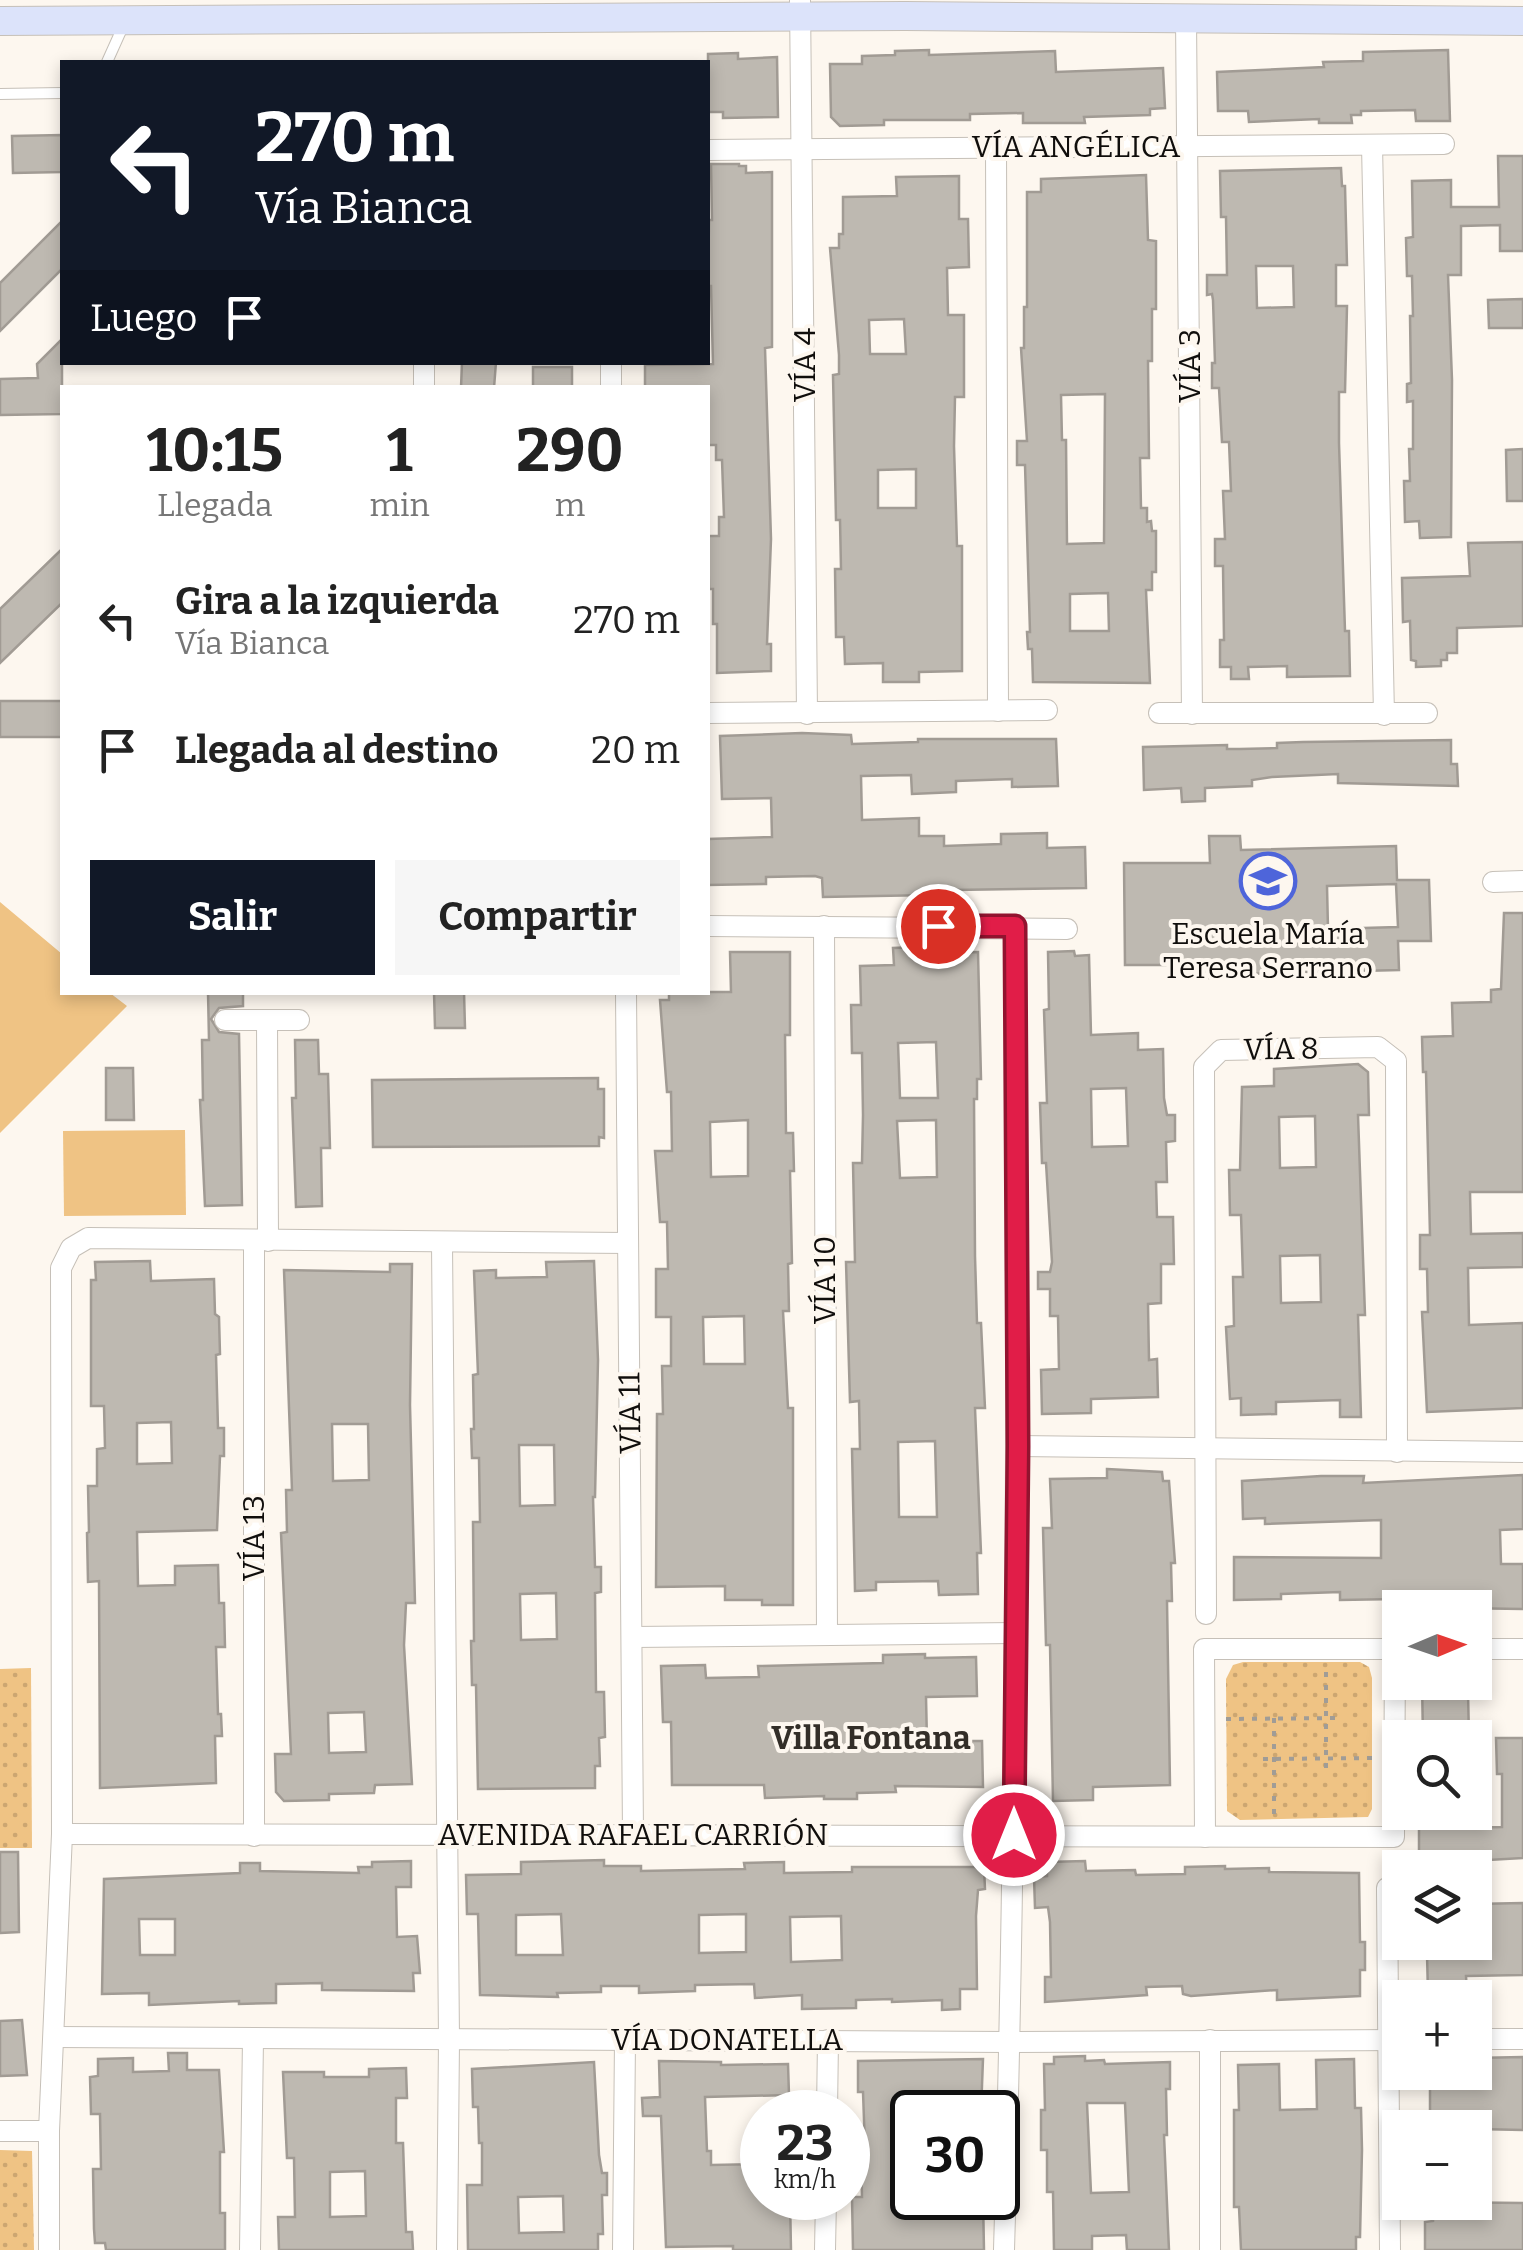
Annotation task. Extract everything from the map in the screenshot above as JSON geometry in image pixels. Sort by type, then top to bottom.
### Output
[{"type":"street","points":[[0,22],[800,8],[1523,21]]},
{"type":"street","name":"VÍA 4","points":[[800,8],[808,714]]},
{"type":"street","name":"VÍA 3","points":[[1182,12],[1190,148],[1192,714]]},
{"type":"street","name":"VÍA ANGÉLICA","points":[[710,150],[1444,144]]},
{"type":"street","points":[[1372,145],[1384,714]]},
{"type":"street","points":[[996,147],[998,711]]},
{"type":"street","points":[[710,713],[1047,710]]},
{"type":"street","points":[[1160,713],[1427,713]]},
{"type":"street","points":[[1493,882],[1523,881]]},
{"type":"street","points":[[710,926],[1015,926],[1067,930]]},
{"type":"street","name":"VÍA 10","points":[[824,926],[827,1634]]},
{"type":"street","points":[[1004,2250],[1018,1446],[1015,926]]},
{"type":"street","name":"VÍA 11","points":[[626,995],[633,1833]]},
{"type":"street","points":[[225,1020],[299,1020]]},
{"type":"street","name":"VÍA 13","points":[[254,1836],[267,1020]]},
{"type":"street","name":"VÍA 8","points":[[1206,1614],[1204,1067],[1221,1050],[1378,1047],[1396,1061],[1396,1452]]},
{"type":"street","points":[[48,2250],[49,2130],[62,1834],[60,1268],[70,1248],[88,1238],[628,1243]]},
{"type":"street","points":[[442,1244],[450,2040],[446,2250]]},
{"type":"street","points":[[1018,1446],[1523,1452]]},
{"type":"street","points":[[634,1637],[1015,1633]]},
{"type":"street","name":"AVENIDA RAFAEL CARRIÓN","points":[[1205,1838],[1204,1649],[1382,1649]]},
{"type":"street","points":[[1492,1649],[1523,1649]]},
{"type":"street","name":"AVENIDA RAFAEL CARRIÓN","points":[[62,1834],[1274,1838],[1394,1837],[1394,1830]]},
{"type":"street","name":"VÍA DONATELLA","points":[[54,2037],[1382,2040]]},
{"type":"street","points":[[250,2250],[253,2039]]},
{"type":"street","points":[[1492,2039],[1523,2039]]},
{"type":"street","points":[[623,2250],[626,2040]]},
{"type":"street","points":[[827,2090],[828,2040]]},
{"type":"street","points":[[1210,2040],[1210,2250]]},
{"type":"street","points":[[1390,2250],[1394,2090]]},
{"type":"street","points":[[0,2131],[49,2130]]},
{"type":"street","points":[[825,2250],[826,2220]]},
{"type":"lane","points":[[108,60],[126,21]]},
{"type":"lane","points":[[0,94],[60,93]]},
{"type":"path","points":[[1326,1649],[1326,1772]]},
{"type":"path","points":[[1274,1718],[1274,1838]]},
{"type":"path","points":[[1204,1719],[1341,1718]]},
{"type":"path","points":[[1263,1759],[1382,1758]]},
{"type":"shaded area","points":[[0,902],[60,952],[60,995],[113,995],[127,1006],[0,1133]]},
{"type":"shaded area","points":[[185,1130],[186,1215],[64,1216],[63,1131]]},
{"type":"shaded area","points":[[1360,1662],[1369,1667],[1372,1809],[1368,1817],[1240,1820],[1227,1811],[1226,1679],[1233,1665]]},
{"type":"shaded area","points":[[31,1668],[32,1848],[0,1848],[0,1669]]},
{"type":"shaded area","points":[[0,2150],[32,2151],[34,2250],[0,2250]]},
{"type":"building","points":[[929,50],[929,55],[1055,51],[1056,72],[1163,68],[1165,108],[1150,109],[1150,115],[1084,117],[1085,123],[1023,123],[1023,113],[970,114],[970,120],[884,120],[884,125],[840,126],[831,117],[830,64],[862,64],[862,56]]},
{"type":"building","points":[[1448,50],[1450,121],[1416,121],[1415,110],[1361,111],[1361,115],[1351,115],[1352,123],[1319,123],[1319,119],[1249,122],[1248,111],[1218,111],[1217,72],[1324,67],[1323,62],[1363,61],[1363,52]]},
{"type":"building","points":[[738,53],[738,59],[777,57],[778,117],[723,118],[723,112],[710,112],[708,54]]},
{"type":"building","points":[[60,135],[60,172],[13,173],[12,136]]},
{"type":"building","points":[[1498,156],[1523,156],[1523,251],[1500,251],[1500,225],[1461,226],[1461,275],[1448,275],[1451,537],[1420,538],[1419,521],[1405,522],[1404,481],[1410,481],[1409,449],[1413,449],[1413,401],[1407,402],[1407,384],[1411,383],[1412,276],[1407,276],[1406,238],[1413,237],[1412,181],[1451,180],[1451,207],[1499,207]]},
{"type":"building","points":[[711,164],[739,164],[746,166],[746,173],[772,172],[772,347],[765,348],[771,539],[767,644],[771,644],[771,671],[717,673],[710,536],[719,536],[719,517],[724,517],[722,460],[716,460],[716,445],[710,445],[710,385],[645,385],[645,365],[713,364]]},
{"type":"building","points":[[1341,168],[1347,265],[1336,265],[1336,306],[1347,306],[1345,392],[1339,392],[1339,443],[1350,676],[1287,677],[1287,666],[1248,667],[1249,679],[1231,679],[1231,667],[1220,667],[1220,640],[1224,640],[1223,566],[1215,566],[1215,539],[1225,539],[1223,491],[1231,491],[1229,442],[1222,442],[1219,388],[1212,388],[1213,300],[1212,294],[1207,295],[1207,275],[1227,275],[1220,171]],"holes":[[[1256,266],[1293,266],[1294,307],[1257,308]]]},
{"type":"building","points":[[1146,175],[1148,240],[1156,241],[1156,309],[1152,309],[1152,361],[1148,361],[1149,458],[1140,458],[1141,508],[1147,508],[1147,522],[1151,521],[1152,531],[1156,531],[1156,572],[1152,572],[1152,590],[1146,590],[1150,683],[1033,682],[1027,632],[1025,465],[1017,465],[1017,441],[1027,441],[1021,348],[1027,307],[1027,192],[1041,192],[1041,179]],"holes":[[[1105,394],[1104,543],[1067,544],[1066,440],[1062,440],[1061,395]],[[1108,593],[1109,631],[1070,631],[1070,594]]]},
{"type":"building","points":[[959,176],[959,219],[968,219],[969,267],[947,268],[948,315],[964,315],[964,397],[955,397],[954,446],[957,546],[962,546],[962,671],[919,672],[919,682],[883,682],[883,663],[845,664],[844,637],[836,637],[835,569],[841,569],[833,375],[839,374],[839,355],[830,248],[839,248],[839,234],[843,234],[843,197],[897,196],[896,177]],"holes":[[[904,319],[906,354],[870,354],[869,320]],[[916,469],[916,508],[878,508],[878,470]]]},
{"type":"building","points":[[60,223],[60,271],[0,331],[0,283]]},
{"type":"building","points":[[1523,299],[1523,328],[1489,328],[1488,300]]},
{"type":"building","points":[[60,341],[60,414],[0,415],[0,379],[38,378],[37,364]]},
{"type":"building","points":[[462,365],[496,365],[494,385],[461,385]]},
{"type":"building","points":[[533,367],[572,367],[572,385],[533,385]]},
{"type":"building","points":[[1523,449],[1523,501],[1507,501],[1506,450]]},
{"type":"building","points":[[1523,542],[1523,626],[1457,628],[1457,653],[1447,653],[1441,666],[1416,667],[1416,661],[1411,660],[1410,621],[1403,622],[1402,578],[1470,576],[1468,543]]},
{"type":"building","points":[[60,551],[60,605],[0,663],[0,609]]},
{"type":"building","points":[[0,701],[60,701],[60,737],[0,737]]},
{"type":"building","points":[[851,735],[852,744],[918,739],[1056,739],[1058,786],[1012,787],[1012,779],[956,781],[956,792],[912,794],[911,775],[861,776],[862,820],[919,818],[919,836],[944,836],[944,846],[1001,844],[1001,834],[1047,833],[1047,848],[1085,847],[1086,888],[954,890],[955,898],[931,898],[823,897],[822,878],[815,876],[766,877],[766,884],[710,885],[710,839],[772,837],[771,798],[722,799],[720,736]]},
{"type":"building","points":[[1451,740],[1451,764],[1457,764],[1458,786],[1338,783],[1338,774],[1272,777],[1252,780],[1252,786],[1205,788],[1205,801],[1182,802],[1181,788],[1144,790],[1143,747],[1227,745],[1227,749],[1240,749],[1277,748],[1277,743]]},
{"type":"building","points":[[1209,836],[1240,836],[1241,850],[1396,846],[1397,880],[1429,880],[1431,941],[1398,941],[1399,970],[1207,978],[1207,965],[1125,965],[1124,863],[1210,863]],"holes":[[[1396,884],[1398,927],[1328,929],[1327,886]]]},
{"type":"building","points":[[1504,913],[1523,913],[1523,1192],[1470,1192],[1471,1234],[1523,1233],[1523,1267],[1468,1268],[1469,1325],[1523,1323],[1523,1408],[1427,1412],[1422,1312],[1428,1312],[1427,1269],[1420,1269],[1420,1235],[1430,1235],[1422,1037],[1453,1036],[1452,1003],[1491,1002],[1491,990],[1501,989]]},
{"type":"building","points":[[917,947],[917,953],[978,952],[981,1079],[977,1079],[974,1099],[975,1256],[985,1408],[975,1408],[981,1553],[977,1553],[978,1594],[939,1595],[938,1581],[876,1582],[876,1590],[855,1591],[852,1449],[860,1449],[859,1401],[850,1402],[846,1262],[855,1262],[853,1163],[862,1163],[863,1115],[862,1053],[852,1053],[851,1005],[861,1005],[860,966],[894,965],[893,948]],"holes":[[[936,1042],[938,1098],[900,1098],[898,1043]],[[936,1120],[937,1177],[900,1178],[897,1121]],[[935,1441],[937,1517],[899,1517],[898,1442]]]},
{"type":"building","points":[[730,952],[790,952],[790,1035],[785,1035],[786,1133],[793,1133],[794,1171],[790,1171],[789,1311],[783,1311],[788,1408],[793,1408],[793,1605],[725,1600],[725,1586],[656,1587],[657,1414],[663,1414],[662,1366],[671,1366],[671,1317],[656,1317],[656,1269],[668,1269],[667,1222],[660,1222],[655,1151],[672,1151],[671,1092],[667,1092],[660,1000],[669,1000],[669,995],[731,992]],"holes":[[[748,1120],[748,1176],[711,1177],[710,1122]],[[744,1316],[745,1364],[704,1364],[703,1317]]]},
{"type":"building","points":[[1048,952],[1089,955],[1091,1035],[1138,1033],[1138,1050],[1163,1049],[1167,1115],[1175,1115],[1175,1141],[1166,1142],[1167,1182],[1156,1182],[1157,1217],[1173,1217],[1174,1264],[1161,1264],[1161,1303],[1148,1304],[1149,1360],[1157,1359],[1158,1397],[1091,1399],[1091,1413],[1042,1414],[1041,1370],[1059,1369],[1058,1316],[1050,1316],[1050,1289],[1038,1289],[1038,1272],[1050,1272],[1052,1262],[1040,1103],[1047,1103],[1044,1010],[1049,1009]],"holes":[[[1126,1088],[1128,1146],[1092,1147],[1091,1089]]]},
{"type":"building","points":[[208,995],[243,995],[243,1006],[219,1008],[211,1019],[219,1032],[239,1034],[242,1205],[205,1206],[200,1100],[202,1040],[209,1040]]},
{"type":"building","points":[[434,995],[464,995],[465,1028],[435,1028]]},
{"type":"building","points":[[295,1040],[318,1040],[319,1074],[328,1074],[330,1148],[321,1148],[322,1206],[296,1207],[292,1098],[296,1098]]},
{"type":"building","points":[[1358,1064],[1368,1072],[1369,1115],[1358,1115],[1365,1315],[1358,1315],[1361,1417],[1340,1417],[1340,1400],[1276,1402],[1276,1414],[1241,1415],[1241,1398],[1230,1399],[1226,1327],[1234,1326],[1233,1277],[1243,1277],[1241,1215],[1230,1215],[1229,1170],[1240,1170],[1242,1087],[1274,1086],[1274,1069]],"holes":[[[1315,1116],[1316,1167],[1280,1168],[1279,1117]],[[1320,1255],[1321,1302],[1281,1303],[1280,1256]]]},
{"type":"building","points":[[106,1068],[133,1068],[134,1120],[106,1120]]},
{"type":"building","points":[[598,1078],[598,1089],[604,1089],[604,1138],[599,1137],[599,1146],[373,1147],[372,1080]]},
{"type":"building","points":[[150,1261],[151,1281],[214,1279],[220,1354],[216,1355],[218,1428],[224,1428],[217,1530],[137,1532],[138,1586],[175,1585],[175,1566],[218,1565],[225,1647],[216,1647],[222,1736],[215,1736],[216,1783],[100,1788],[99,1581],[88,1582],[87,1533],[88,1486],[97,1486],[97,1449],[105,1448],[104,1406],[91,1406],[91,1280],[96,1280],[95,1262]],"holes":[[[171,1422],[172,1463],[137,1464],[137,1423]]]},
{"type":"building","points":[[594,1261],[598,1360],[593,1497],[595,1567],[601,1567],[601,1592],[595,1593],[596,1692],[604,1692],[605,1737],[599,1738],[600,1766],[595,1766],[595,1788],[478,1789],[471,1641],[473,1522],[480,1522],[479,1458],[472,1458],[471,1429],[473,1375],[478,1374],[474,1271],[496,1270],[496,1278],[547,1277],[546,1262]],"holes":[[[519,1445],[554,1445],[555,1505],[520,1506]],[[556,1593],[557,1639],[521,1640],[520,1594]]]},
{"type":"building","points":[[390,1264],[412,1264],[410,1405],[415,1603],[406,1603],[404,1645],[412,1784],[375,1785],[374,1793],[329,1794],[329,1800],[284,1801],[276,1792],[275,1754],[291,1754],[281,1533],[287,1532],[286,1490],[292,1490],[284,1270],[390,1272]],"holes":[[[332,1424],[368,1424],[369,1480],[333,1481]],[[364,1712],[366,1752],[329,1753],[328,1713]]]},
{"type":"building","points":[[1107,1469],[1162,1472],[1163,1481],[1169,1481],[1175,1563],[1171,1563],[1172,1601],[1167,1601],[1170,1785],[1093,1787],[1093,1800],[1053,1801],[1043,1528],[1052,1528],[1050,1479],[1107,1478]]},
{"type":"building","points":[[1523,1475],[1523,1529],[1500,1530],[1501,1564],[1523,1564],[1523,1609],[1492,1609],[1492,1590],[1382,1590],[1382,1599],[1340,1600],[1340,1592],[1234,1600],[1234,1557],[1381,1558],[1381,1520],[1265,1524],[1265,1518],[1243,1519],[1242,1481],[1364,1476],[1363,1483]]},
{"type":"building","points":[[925,1654],[925,1658],[976,1657],[977,1696],[926,1697],[927,1741],[982,1741],[983,1787],[895,1786],[896,1792],[857,1793],[857,1799],[824,1799],[765,1798],[764,1785],[672,1785],[671,1722],[663,1722],[661,1666],[705,1665],[706,1678],[759,1677],[758,1666],[883,1663],[883,1655]]},
{"type":"building","points":[[1422,1700],[1468,1700],[1469,1720],[1423,1720]]},
{"type":"building","points":[[1496,1738],[1523,1738],[1523,1858],[1492,1860],[1492,1850],[1419,1850],[1419,1830],[1502,1827],[1502,1774],[1497,1774]]},
{"type":"building","points":[[0,1852],[18,1852],[19,1932],[0,1933]]},
{"type":"building","points":[[604,1860],[604,1866],[641,1866],[641,1871],[745,1869],[744,1863],[784,1862],[784,1873],[852,1872],[852,1867],[984,1867],[985,1889],[978,1890],[976,1916],[977,1989],[960,1989],[960,2009],[942,2010],[942,2000],[892,1999],[856,2000],[856,2008],[802,2009],[802,1995],[755,1998],[754,1984],[695,1985],[695,1991],[639,1993],[639,1986],[601,1986],[601,1992],[557,1993],[558,1997],[480,1995],[478,1914],[467,1914],[466,1875],[521,1874],[521,1862]],"holes":[[[561,1914],[563,1955],[516,1955],[516,1915]],[[746,1914],[746,1952],[699,1953],[699,1915]],[[841,1916],[842,1960],[791,1962],[790,1917]]]},
{"type":"building","points":[[411,1861],[411,1887],[396,1887],[397,1937],[417,1936],[420,1973],[413,1973],[414,1991],[322,1990],[322,1983],[276,1984],[276,2003],[149,2005],[149,1993],[102,1994],[104,1879],[240,1873],[240,1863],[260,1863],[260,1871],[359,1873],[358,1867],[372,1867],[372,1862]],"holes":[[[139,1919],[175,1919],[175,1955],[140,1955]]]},
{"type":"building","points":[[1085,1861],[1086,1871],[1135,1870],[1136,1875],[1185,1874],[1185,1867],[1225,1866],[1269,1868],[1269,1872],[1359,1873],[1360,1942],[1365,1942],[1360,1996],[1277,2000],[1277,1990],[1191,1996],[1183,1994],[1182,1986],[1146,1987],[1147,1995],[1045,2002],[1045,1977],[1051,1977],[1050,1922],[1048,1907],[1035,1908],[1034,1877],[1047,1876],[1047,1862]]},
{"type":"building","points":[[1523,1903],[1523,1975],[1428,1980],[1427,1960],[1492,1960],[1492,1904]]},
{"type":"building","points":[[22,2020],[27,2075],[0,2076],[0,2021]]},
{"type":"building","points":[[168,2053],[187,2053],[187,2070],[219,2070],[224,2152],[220,2152],[220,2213],[225,2213],[225,2250],[106,2250],[105,2243],[95,2243],[93,2169],[101,2169],[100,2114],[91,2114],[90,2077],[98,2076],[98,2059],[133,2058],[133,2072],[169,2071]]},
{"type":"building","points":[[1085,2056],[1085,2061],[1104,2060],[1105,2064],[1170,2062],[1164,2135],[1169,2250],[1127,2250],[1126,2235],[1092,2236],[1092,2250],[1054,2250],[1053,2192],[1047,2192],[1047,2150],[1041,2150],[1041,2110],[1045,2110],[1044,2064],[1054,2064],[1054,2057]],"holes":[[[1087,2103],[1125,2103],[1129,2192],[1091,2193]]]},
{"type":"building","points":[[1523,2057],[1523,2130],[1492,2129],[1492,2110],[1430,2110],[1430,2090],[1492,2090],[1492,2058]]},
{"type":"building","points":[[983,2059],[982,2090],[890,2090],[890,2220],[983,2220],[984,2250],[853,2250],[852,2220],[870,2220],[870,2090],[858,2090],[858,2061]]},
{"type":"building","points":[[1354,2059],[1355,2108],[1361,2108],[1362,2150],[1360,2237],[1356,2237],[1356,2250],[1241,2250],[1239,2207],[1234,2207],[1238,2065],[1279,2064],[1280,2110],[1317,2109],[1316,2060]]},
{"type":"building","points":[[659,2061],[788,2064],[789,2090],[740,2090],[740,2096],[705,2097],[711,2165],[740,2164],[740,2220],[790,2220],[791,2250],[666,2247],[661,2116],[643,2116],[642,2098],[660,2097]]},
{"type":"building","points":[[594,2062],[599,2155],[602,2173],[607,2173],[607,2195],[602,2195],[603,2234],[598,2234],[598,2250],[468,2250],[467,2185],[482,2185],[482,2143],[478,2107],[473,2107],[472,2069]],"holes":[[[563,2196],[564,2232],[519,2233],[518,2197]]]},
{"type":"building","points":[[406,2068],[407,2098],[396,2098],[396,2143],[403,2143],[406,2232],[412,2232],[413,2250],[279,2250],[278,2217],[295,2217],[294,2158],[287,2158],[283,2072],[369,2077],[369,2069]],"holes":[[[365,2171],[366,2216],[330,2217],[330,2172]]]},
{"type":"building","points":[[1492,2203],[1523,2203],[1523,2250],[1425,2250],[1425,2222],[1492,2220]]},
{"type":"place","name":"Escuela María Teresa Serrano","points":[[1268,881]]},
{"type":"district","name":"Villa Fontana","points":[[871,1738]]},
{"type":"route","points":[[938,926],[1015,926],[1018,1446],[1014,1835]]}]
